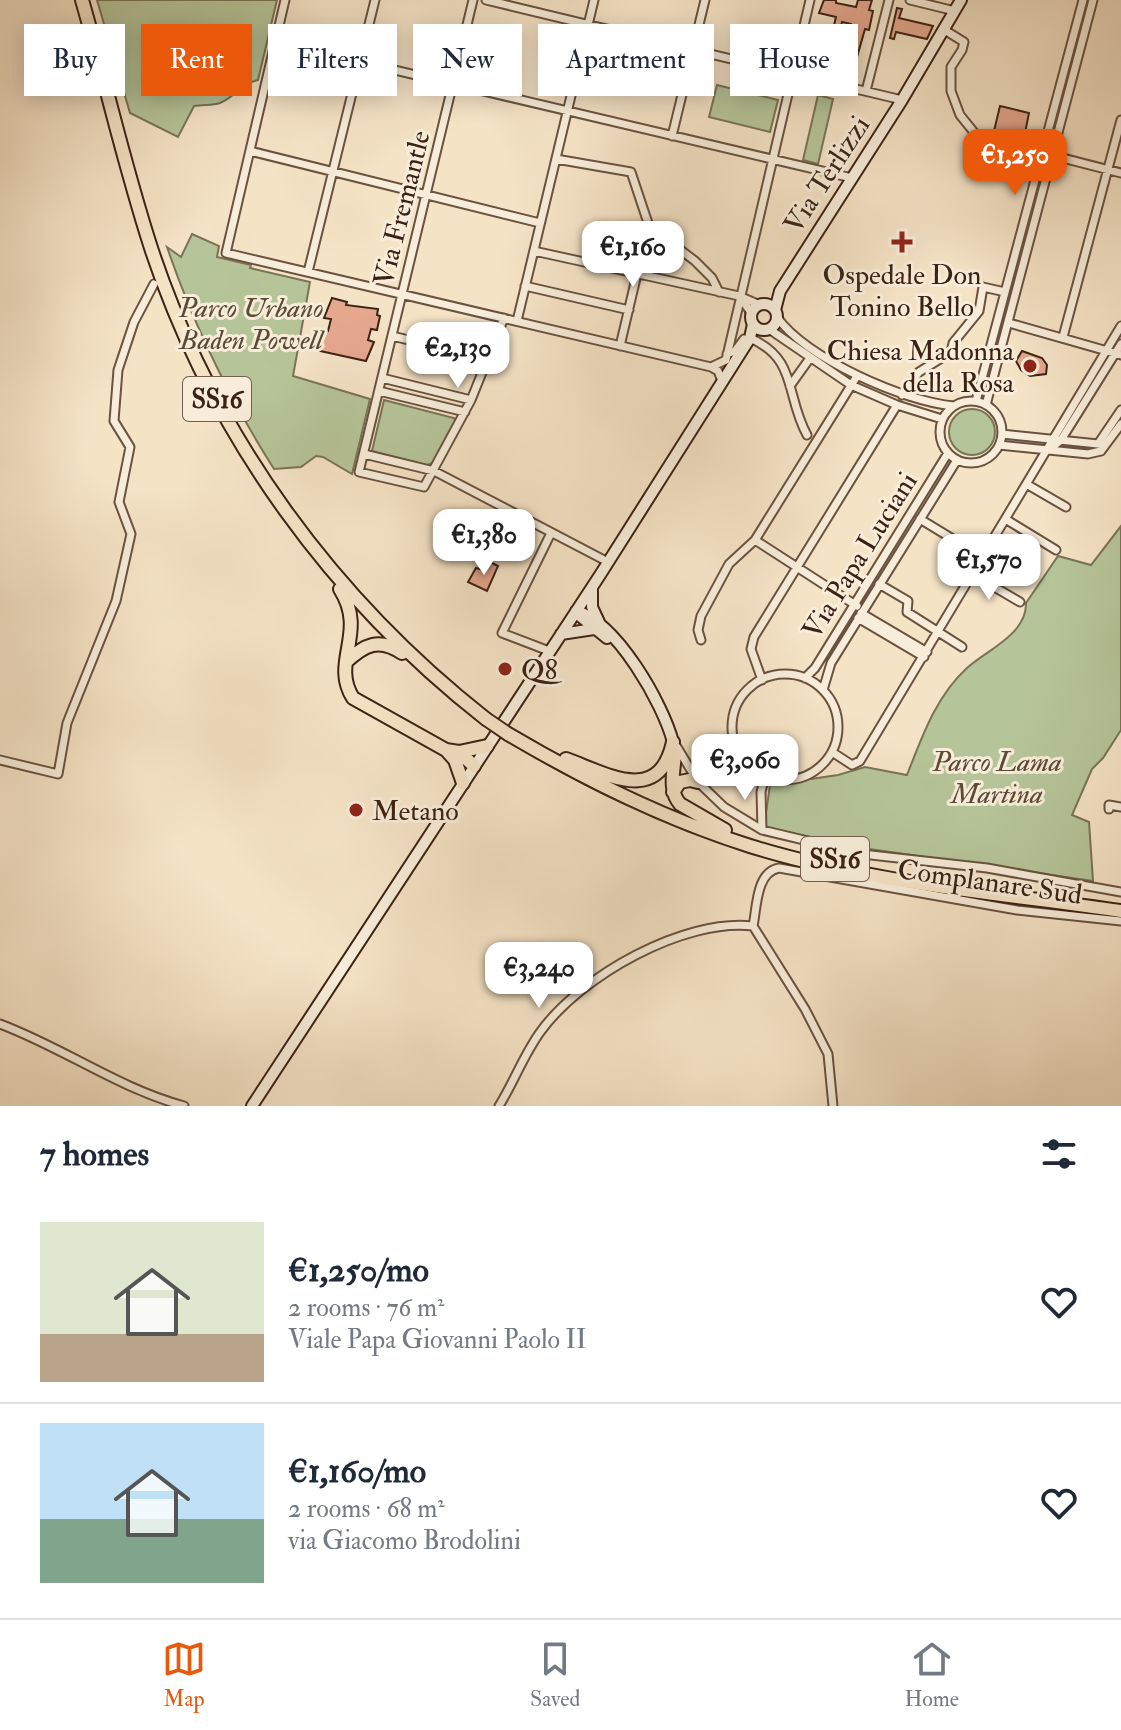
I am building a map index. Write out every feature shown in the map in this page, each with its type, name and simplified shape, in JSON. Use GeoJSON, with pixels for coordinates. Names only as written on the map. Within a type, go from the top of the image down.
{"type":"FeatureCollection","features":[{"type":"Feature","properties":{"kind":"highway","name":"SS16"},"geometry":{"type":"LineString","coordinates":[[82,0],[152,250],[177,316],[232,428],[314,550],[391,636],[444,684],[510,731],[621,796],[678,821],[751,846],[858,872],[1121,911]]}},
{"type":"Feature","properties":{"kind":"highway","name":"SS16"},"geometry":{"type":"LineString","coordinates":[[90,0],[159,247],[189,325],[227,402],[280,488],[349,580],[410,644],[488,716]]}},
{"type":"Feature","properties":{"kind":"highway"},"geometry":{"type":"LineString","coordinates":[[314,550],[346,598],[351,611],[352,633],[346,662],[346,686],[353,698],[474,766]]}},
{"type":"Feature","properties":{"kind":"highway"},"geometry":{"type":"LineString","coordinates":[[346,662],[363,646],[380,643],[394,648],[444,684]]}},
{"type":"Feature","properties":{"kind":"highway","name":"SS16"},"geometry":{"type":"LineString","coordinates":[[510,731],[655,803],[725,830],[800,852],[1121,904]]}},
{"type":"Feature","properties":{"kind":"highway"},"geometry":{"type":"LineString","coordinates":[[566,759],[624,780],[640,781],[654,777],[665,767],[673,742]]}},
{"type":"Feature","properties":{"kind":"highway"},"geometry":{"type":"LineString","coordinates":[[673,742],[673,792],[680,804],[725,830]]}},
{"type":"Feature","properties":{"kind":"highway"},"geometry":{"type":"LineString","coordinates":[[453,754],[487,746]]}},
{"type":"Feature","properties":{"kind":"highway"},"geometry":{"type":"LineString","coordinates":[[453,754],[463,783]]}},
{"type":"Feature","properties":{"kind":"highway"},"geometry":{"type":"LineString","coordinates":[[673,792],[680,782],[698,782]]}},
{"type":"Feature","properties":{"kind":"main road","name":"Via Terlizzi"},"geometry":{"type":"LineString","coordinates":[[756,327],[762,304],[780,291],[902,100],[961,0]]}},
{"type":"Feature","properties":{"kind":"main road","name":"Via Terlizzi"},"geometry":{"type":"LineString","coordinates":[[756,327],[776,314],[780,291]]}},
{"type":"Feature","properties":{"kind":"main road"},"geometry":{"type":"LineString","coordinates":[[762,304],[776,314]]}},
{"type":"Feature","properties":{"kind":"main road"},"geometry":{"type":"LineString","coordinates":[[252,1106],[608,562],[756,327]]}},
{"type":"Feature","properties":{"kind":"main road"},"geometry":{"type":"LineString","coordinates":[[592,586],[596,626]]}},
{"type":"Feature","properties":{"kind":"main road"},"geometry":{"type":"LineString","coordinates":[[576,611],[623,651],[651,687],[673,742]]}},
{"type":"Feature","properties":{"kind":"main road"},"geometry":{"type":"LineString","coordinates":[[561,634],[596,626]]}},
{"type":"Feature","properties":{"kind":"street"},"geometry":{"type":"LineString","coordinates":[[280,24],[285,0]]}},
{"type":"Feature","properties":{"kind":"street"},"geometry":{"type":"LineString","coordinates":[[369,24],[375,0]]}},
{"type":"Feature","properties":{"kind":"street","name":"Via Fremantle"},"geometry":{"type":"LineString","coordinates":[[467,24],[473,0]]}},
{"type":"Feature","properties":{"kind":"street"},"geometry":{"type":"LineString","coordinates":[[486,0],[584,24]]}},
{"type":"Feature","properties":{"kind":"street"},"geometry":{"type":"LineString","coordinates":[[588,24],[594,0]]}},
{"type":"Feature","properties":{"kind":"street"},"geometry":{"type":"LineString","coordinates":[[699,24],[705,0]]}},
{"type":"Feature","properties":{"kind":"street"},"geometry":{"type":"LineString","coordinates":[[804,24],[810,0]]}},
{"type":"Feature","properties":{"kind":"street"},"geometry":{"type":"LineString","coordinates":[[866,91],[889,0]]}},
{"type":"Feature","properties":{"kind":"street"},"geometry":{"type":"LineString","coordinates":[[910,0],[955,11]]}},
{"type":"Feature","properties":{"kind":"street"},"geometry":{"type":"LineString","coordinates":[[976,401],[1083,0]]}},
{"type":"Feature","properties":{"kind":"street"},"geometry":{"type":"LineString","coordinates":[[986,405],[1093,0]]}},
{"type":"Feature","properties":{"kind":"street"},"geometry":{"type":"LineString","coordinates":[[943,29],[964,45],[951,67],[951,91],[960,115],[977,136],[1121,173]]}},
{"type":"Feature","properties":{"kind":"street"},"geometry":{"type":"LineString","coordinates":[[1063,70],[1075,73]]}},
{"type":"Feature","properties":{"kind":"street"},"geometry":{"type":"LineString","coordinates":[[268,76],[226,253],[711,367],[718,371],[722,381]]}},
{"type":"Feature","properties":{"kind":"street"},"geometry":{"type":"LineString","coordinates":[[858,89],[902,100]]}},
{"type":"Feature","properties":{"kind":"street"},"geometry":{"type":"LineString","coordinates":[[308,272],[351,96]]}},
{"type":"Feature","properties":{"kind":"street","name":"Via Fremantle"},"geometry":{"type":"LineString","coordinates":[[434,471],[424,487],[359,472],[450,96]]}},
{"type":"Feature","properties":{"kind":"street"},"geometry":{"type":"LineString","coordinates":[[504,96],[852,178]]}},
{"type":"Feature","properties":{"kind":"street"},"geometry":{"type":"LineString","coordinates":[[517,321],[571,96]]}},
{"type":"Feature","properties":{"kind":"street"},"geometry":{"type":"LineString","coordinates":[[672,136],[682,96]]}},
{"type":"Feature","properties":{"kind":"street"},"geometry":{"type":"LineString","coordinates":[[711,367],[723,364],[727,354],[787,96]]}},
{"type":"Feature","properties":{"kind":"street"},"geometry":{"type":"LineString","coordinates":[[1063,337],[1121,120]]}},
{"type":"Feature","properties":{"kind":"street"},"geometry":{"type":"LineString","coordinates":[[250,151],[540,223]]}},
{"type":"Feature","properties":{"kind":"street"},"geometry":{"type":"LineString","coordinates":[[556,159],[631,172],[649,226],[695,261],[712,278],[719,292]]}},
{"type":"Feature","properties":{"kind":"street"},"geometry":{"type":"LineString","coordinates":[[1021,236],[1031,239]]}},
{"type":"Feature","properties":{"kind":"street"},"geometry":{"type":"LineString","coordinates":[[534,251],[739,296],[762,304]]}},
{"type":"Feature","properties":{"kind":"street"},"geometry":{"type":"LineString","coordinates":[[620,346],[637,274]]}},
{"type":"Feature","properties":{"kind":"street"},"geometry":{"type":"LineString","coordinates":[[0,760],[58,774],[67,723],[116,601],[131,534],[119,502],[130,447],[114,421],[118,370],[134,322],[154,284]]}},
{"type":"Feature","properties":{"kind":"street"},"geometry":{"type":"LineString","coordinates":[[525,286],[629,310]]}},
{"type":"Feature","properties":{"kind":"street"},"geometry":{"type":"LineString","coordinates":[[902,395],[919,372],[951,352],[953,343],[979,311],[983,287],[1018,288]]}},
{"type":"Feature","properties":{"kind":"street"},"geometry":{"type":"LineString","coordinates":[[739,296],[773,350],[790,386],[807,435]]}},
{"type":"Feature","properties":{"kind":"street"},"geometry":{"type":"LineString","coordinates":[[776,314],[794,335],[857,376],[902,395],[954,406],[976,401],[986,405],[998,417],[1002,434],[999,445],[985,459],[966,463],[948,453],[940,437],[942,419],[954,406]]}},
{"type":"Feature","properties":{"kind":"street"},"geometry":{"type":"LineString","coordinates":[[434,471],[471,400],[504,318]]}},
{"type":"Feature","properties":{"kind":"street"},"geometry":{"type":"LineString","coordinates":[[832,752],[848,763],[858,764],[1049,450],[1119,350],[1009,323]]}},
{"type":"Feature","properties":{"kind":"street"},"geometry":{"type":"LineString","coordinates":[[1057,440],[1121,326]]}},
{"type":"Feature","properties":{"kind":"street"},"geometry":{"type":"LineString","coordinates":[[727,354],[735,351],[756,327]]}},
{"type":"Feature","properties":{"kind":"street"},"geometry":{"type":"LineString","coordinates":[[756,327],[851,385],[897,405],[942,419]]}},
{"type":"Feature","properties":{"kind":"street"},"geometry":{"type":"LineString","coordinates":[[392,336],[488,359]]}},
{"type":"Feature","properties":{"kind":"street"},"geometry":{"type":"LineString","coordinates":[[790,386],[810,358]]}},
{"type":"Feature","properties":{"kind":"street"},"geometry":{"type":"LineString","coordinates":[[701,640],[698,630],[701,616],[729,564],[755,540],[857,376]]}},
{"type":"Feature","properties":{"kind":"street"},"geometry":{"type":"LineString","coordinates":[[382,378],[471,400]]}},
{"type":"Feature","properties":{"kind":"street"},"geometry":{"type":"LineString","coordinates":[[379,391],[465,412]]}},
{"type":"Feature","properties":{"kind":"street"},"geometry":{"type":"LineString","coordinates":[[762,680],[751,649],[754,637],[897,405]]}},
{"type":"Feature","properties":{"kind":"street"},"geometry":{"type":"LineString","coordinates":[[1099,448],[1121,410]]}},
{"type":"Feature","properties":{"kind":"street"},"geometry":{"type":"LineString","coordinates":[[999,445],[1088,454],[1099,448],[1121,424]]}},
{"type":"Feature","properties":{"kind":"street"},"geometry":{"type":"LineString","coordinates":[[1002,434],[1099,448]]}},
{"type":"Feature","properties":{"kind":"street","name":"Via Papa Luciani"},"geometry":{"type":"LineString","coordinates":[[805,678],[815,668],[948,453]]}},
{"type":"Feature","properties":{"kind":"street"},"geometry":{"type":"LineString","coordinates":[[364,454],[434,471],[608,562]]}},
{"type":"Feature","properties":{"kind":"street","name":"Via Papa Luciani"},"geometry":{"type":"LineString","coordinates":[[823,690],[825,673],[957,460]]}},
{"type":"Feature","properties":{"kind":"street"},"geometry":{"type":"LineString","coordinates":[[1028,485],[1066,507]]}},
{"type":"Feature","properties":{"kind":"street"},"geometry":{"type":"LineString","coordinates":[[920,519],[984,558]]}},
{"type":"Feature","properties":{"kind":"street"},"geometry":{"type":"LineString","coordinates":[[1007,520],[1056,550]]}},
{"type":"Feature","properties":{"kind":"street"},"geometry":{"type":"LineString","coordinates":[[903,525],[912,531]]}},
{"type":"Feature","properties":{"kind":"street"},"geometry":{"type":"LineString","coordinates":[[549,651],[502,633],[551,533]]}},
{"type":"Feature","properties":{"kind":"street"},"geometry":{"type":"LineString","coordinates":[[755,540],[855,604],[861,614],[926,654]]}},
{"type":"Feature","properties":{"kind":"street"},"geometry":{"type":"LineString","coordinates":[[974,575],[1020,602]]}},
{"type":"Feature","properties":{"kind":"street"},"geometry":{"type":"LineString","coordinates":[[879,584],[908,601],[907,612],[962,647]]}},
{"type":"Feature","properties":{"kind":"street"},"geometry":{"type":"LineString","coordinates":[[783,674],[805,678],[823,690],[837,715],[838,734],[832,752],[820,767],[804,777],[784,780],[765,776],[740,755],[732,724],[744,693],[762,680],[783,674]]}},
{"type":"Feature","properties":{"kind":"street"},"geometry":{"type":"LineString","coordinates":[[673,742],[698,782],[724,807],[762,830],[862,854],[987,868],[1121,892]]}},
{"type":"Feature","properties":{"kind":"street"},"geometry":{"type":"LineString","coordinates":[[762,830],[761,792],[765,776]]}},
{"type":"Feature","properties":{"kind":"street"},"geometry":{"type":"LineString","coordinates":[[1109,809],[1109,805],[1121,807]]}},
{"type":"Feature","properties":{"kind":"street","name":"Complanare Sud"},"geometry":{"type":"LineString","coordinates":[[753,926],[763,878],[769,870],[779,868],[1017,910],[1121,921]]}},
{"type":"Feature","properties":{"kind":"street"},"geometry":{"type":"LineString","coordinates":[[499,1106],[540,1032],[604,974],[628,959],[691,931],[753,926],[805,1009],[828,1054],[833,1106]]}},
{"type":"Feature","properties":{"kind":"street"},"geometry":{"type":"LineString","coordinates":[[0,1024],[37,1038],[125,1085],[184,1106]]}},
{"type":"Feature","properties":{"kind":"green space"},"geometry":{"type":"Polygon","coordinates":[[[97,0],[277,0],[271,24],[268,24],[268,38],[258,80],[252,82],[252,24],[141,24],[141,96],[231,96],[220,103],[194,106],[178,137],[130,113],[125,96],[125,24],[104,24],[97,0]]]}},
{"type":"Feature","properties":{"kind":"green space"},"geometry":{"type":"Polygon","coordinates":[[[717,85],[730,88],[730,96],[762,96],[778,100],[770,132],[709,117],[717,85]]]}},
{"type":"Feature","properties":{"kind":"green space"},"geometry":{"type":"Polygon","coordinates":[[[818,96],[833,99],[818,164],[803,160],[818,96]]]}},
{"type":"Feature","properties":{"kind":"green space","name":"Parco Urbano Baden Powell"},"geometry":{"type":"Polygon","coordinates":[[[192,234],[219,246],[217,257],[310,282],[293,376],[370,399],[352,474],[316,456],[301,467],[274,469],[214,361],[167,247],[181,257],[192,234]]]}},
{"type":"Feature","properties":{"kind":"green space"},"geometry":{"type":"Polygon","coordinates":[[[384,400],[454,418],[456,421],[435,462],[427,465],[372,451],[384,400]]]}},
{"type":"Feature","properties":{"kind":"green space"},"geometry":{"type":"Polygon","coordinates":[[[972,409],[988,416],[995,432],[988,448],[972,455],[956,448],[949,432],[956,416],[972,409]]]}},
{"type":"Feature","properties":{"kind":"green space","name":"Parco Lama Martina"},"geometry":{"type":"Polygon","coordinates":[[[1121,526],[1121,730],[1092,769],[1072,815],[1089,822],[1093,881],[862,848],[764,827],[770,785],[838,775],[865,767],[907,775],[931,718],[947,691],[967,668],[1020,624],[1026,603],[1058,556],[1091,565],[1121,526]]]}},
{"type":"Feature","properties":{"kind":"building"},"geometry":{"type":"Polygon","coordinates":[[[824,0],[836,0],[836,3],[856,7],[858,0],[872,0],[869,30],[865,29],[858,54],[858,24],[834,24],[836,17],[819,13],[824,0]]]}},
{"type":"Feature","properties":{"kind":"building"},"geometry":{"type":"Polygon","coordinates":[[[897,8],[902,9],[899,18],[933,26],[927,39],[896,32],[894,39],[890,38],[897,8]]]}},
{"type":"Feature","properties":{"kind":"building"},"geometry":{"type":"Polygon","coordinates":[[[1000,106],[1029,113],[1024,138],[994,131],[1000,106]]]}},
{"type":"Feature","properties":{"kind":"building"},"geometry":{"type":"Polygon","coordinates":[[[332,298],[347,302],[346,305],[378,309],[377,330],[371,329],[368,340],[374,342],[366,361],[320,351],[322,329],[328,331],[331,319],[324,318],[332,298]]]}},
{"type":"Feature","properties":{"kind":"building","name":"Chiesa Madonna della Rosa"},"geometry":{"type":"Polygon","coordinates":[[[1022,351],[1042,358],[1047,365],[1046,374],[1030,376],[1021,370],[1016,361],[1022,351]]]}},
{"type":"Feature","properties":{"kind":"building"},"geometry":{"type":"Polygon","coordinates":[[[490,562],[498,566],[487,591],[468,582],[476,568],[485,570],[490,562]]]}},
{"type":"Feature","properties":{"kind":"place","name":"Ospedale Don Tonino Bello"},"geometry":{"type":"Point","coordinates":[902,242]}},
{"type":"Feature","properties":{"kind":"place","name":"Chiesa Madonna della Rosa"},"geometry":{"type":"Point","coordinates":[1030,366]}},
{"type":"Feature","properties":{"kind":"place","name":"Q8"},"geometry":{"type":"Point","coordinates":[505,669]}},
{"type":"Feature","properties":{"kind":"place","name":"Metano"},"geometry":{"type":"Point","coordinates":[356,810]}}]}
